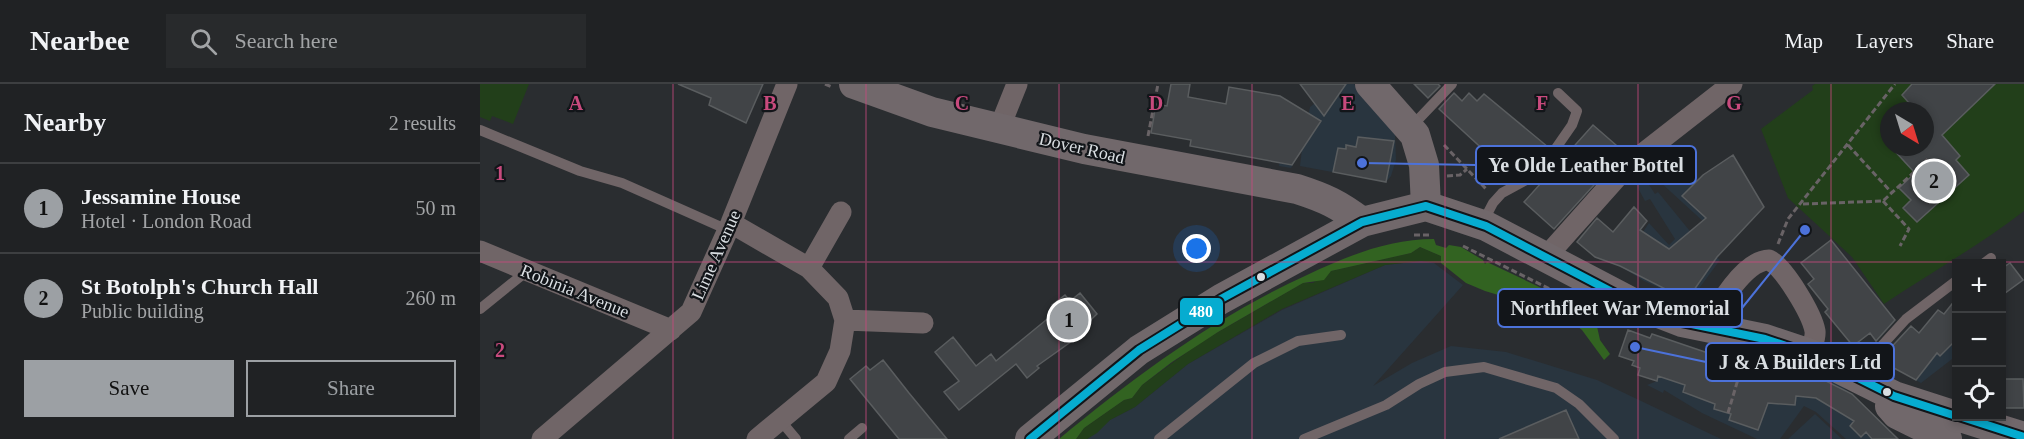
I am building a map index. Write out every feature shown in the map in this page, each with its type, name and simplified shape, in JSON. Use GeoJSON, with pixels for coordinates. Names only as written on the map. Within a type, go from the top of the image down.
{"type":"FeatureCollection","features":[{"type":"Feature","properties":{"kind":"main road"},"geometry":{"type":"LineString","coordinates":[[1370,84],[1414,124],[1423,159],[1426,206]]}},
{"type":"Feature","properties":{"kind":"main road","name":"Dover Road"},"geometry":{"type":"LineString","coordinates":[[844,86],[999,129],[1142,161],[1288,186],[1314,196],[1327,198],[1362,222]]}},
{"type":"Feature","properties":{"kind":"main road"},"geometry":{"type":"LineString","coordinates":[[1314,196],[1317,218],[1331,238]]}},
{"type":"Feature","properties":{"kind":"main road"},"geometry":{"type":"LineString","coordinates":[[1030,439],[1157,338],[1221,299],[1362,222],[1426,206],[1489,212],[1545,258],[1633,303],[1682,322],[1765,339],[1810,354],[1894,396],[1952,414]]}},
{"type":"Feature","properties":{"kind":"main road"},"geometry":{"type":"LineString","coordinates":[[1863,380],[1897,414],[1947,439]]}},
{"type":"Feature","properties":{"kind":"main road"},"geometry":{"type":"LineString","coordinates":[[1972,421],[2011,434]]}},
{"type":"Feature","properties":{"kind":"street","name":"Lime Avenue"},"geometry":{"type":"LineString","coordinates":[[542,439],[691,312],[787,84]]}},
{"type":"Feature","properties":{"kind":"street"},"geometry":{"type":"LineString","coordinates":[[999,129],[1017,84]]}},
{"type":"Feature","properties":{"kind":"street"},"geometry":{"type":"LineString","coordinates":[[1545,258],[1628,166],[1732,84]]}},
{"type":"Feature","properties":{"kind":"street"},"geometry":{"type":"LineString","coordinates":[[809,268],[841,212]]}},
{"type":"Feature","properties":{"kind":"street"},"geometry":{"type":"LineString","coordinates":[[729,226],[809,268],[837,298],[845,320],[840,351],[826,382],[757,439]]}},
{"type":"Feature","properties":{"kind":"street","name":"Robinia Avenue"},"geometry":{"type":"LineString","coordinates":[[480,252],[671,330]]}},
{"type":"Feature","properties":{"kind":"street"},"geometry":{"type":"LineString","coordinates":[[1708,328],[1717,308],[1744,273],[1760,261],[1771,262],[1784,274],[1812,322],[1815,336],[1810,354]]}},
{"type":"Feature","properties":{"kind":"street"},"geometry":{"type":"LineString","coordinates":[[845,320],[922,323]]}},
{"type":"Feature","properties":{"kind":"lane"},"geometry":{"type":"LineString","coordinates":[[1414,124],[1452,84]]}},
{"type":"Feature","properties":{"kind":"lane"},"geometry":{"type":"LineString","coordinates":[[1489,212],[1511,187],[1534,174],[1557,148],[1572,125],[1577,111],[1558,93]]}},
{"type":"Feature","properties":{"kind":"lane"},"geometry":{"type":"LineString","coordinates":[[480,130],[580,171],[622,183],[729,226]]}},
{"type":"Feature","properties":{"kind":"lane"},"geometry":{"type":"LineString","coordinates":[[480,309],[527,271]]}},
{"type":"Feature","properties":{"kind":"lane"},"geometry":{"type":"LineString","coordinates":[[1863,380],[1906,319],[1952,284]]}},
{"type":"Feature","properties":{"kind":"lane"},"geometry":{"type":"LineString","coordinates":[[1159,439],[1254,363],[1298,341],[1341,335]]}},
{"type":"Feature","properties":{"kind":"lane"},"geometry":{"type":"LineString","coordinates":[[1304,439],[1386,405],[1419,384],[1445,372],[1484,367],[1556,388],[1579,404],[1614,439]]}},
{"type":"Feature","properties":{"kind":"lane"},"geometry":{"type":"LineString","coordinates":[[780,420],[796,439]]}},
{"type":"Feature","properties":{"kind":"lane"},"geometry":{"type":"LineString","coordinates":[[849,439],[862,428]]}},
{"type":"Feature","properties":{"kind":"path"},"geometry":{"type":"LineString","coordinates":[[825,84],[844,86]]}},
{"type":"Feature","properties":{"kind":"path"},"geometry":{"type":"LineString","coordinates":[[1142,161],[1158,84]]}},
{"type":"Feature","properties":{"kind":"path"},"geometry":{"type":"LineString","coordinates":[[1771,262],[1788,219],[1895,84]]}},
{"type":"Feature","properties":{"kind":"path"},"geometry":{"type":"LineString","coordinates":[[1414,124],[1489,212]]}},
{"type":"Feature","properties":{"kind":"path"},"geometry":{"type":"LineString","coordinates":[[1848,145],[1892,193]]}},
{"type":"Feature","properties":{"kind":"path"},"geometry":{"type":"LineString","coordinates":[[1801,204],[1883,201],[1928,159]]}},
{"type":"Feature","properties":{"kind":"path"},"geometry":{"type":"LineString","coordinates":[[1883,201],[1909,229],[1900,246]]}},
{"type":"Feature","properties":{"kind":"path"},"geometry":{"type":"LineString","coordinates":[[1408,237],[1439,236]]}},
{"type":"Feature","properties":{"kind":"path"},"geometry":{"type":"LineString","coordinates":[[1456,242],[1570,299]]}},
{"type":"Feature","properties":{"kind":"path"},"geometry":{"type":"LineString","coordinates":[[1728,413],[1744,358],[1736,356]]}},
{"type":"Feature","properties":{"kind":"shaded area"},"geometry":{"type":"Polygon","coordinates":[[[1339,84],[1354,84],[1395,134],[1396,160],[1391,176],[1386,182],[1300,166],[1302,149],[1291,168],[1279,166],[1289,101],[1298,109],[1306,127],[1310,107],[1339,84]]]}},
{"type":"Feature","properties":{"kind":"shaded area"},"geometry":{"type":"Polygon","coordinates":[[[1664,149],[1698,181],[1733,155],[1764,207],[1729,245],[1659,181],[1644,161],[1664,149]]]}},
{"type":"Feature","properties":{"kind":"shaded area"},"geometry":{"type":"Polygon","coordinates":[[[1638,168],[1655,194],[1658,192],[1698,241],[1720,260],[1692,298],[1684,299],[1644,281],[1620,266],[1649,223],[1669,245],[1675,239],[1650,199],[1645,201],[1631,175],[1638,168]]]}},
{"type":"Feature","properties":{"kind":"shaded area"},"geometry":{"type":"Polygon","coordinates":[[[1421,261],[1434,263],[1463,285],[1373,386],[1412,363],[1451,346],[1506,352],[1597,380],[1721,439],[1087,439],[1110,420],[1135,407],[1188,364],[1282,310],[1385,265],[1421,261]]]}},
{"type":"Feature","properties":{"kind":"shaded area"},"geometry":{"type":"Polygon","coordinates":[[[1938,310],[1952,322],[1952,359],[1921,383],[1881,361],[1911,326],[1919,333],[1938,310]]]}},
{"type":"Feature","properties":{"kind":"shaded area"},"geometry":{"type":"Polygon","coordinates":[[[1671,340],[1708,353],[1709,350],[1722,354],[1742,363],[1824,374],[1843,387],[1898,439],[1846,439],[1816,412],[1804,406],[1780,439],[1757,439],[1702,413],[1664,390],[1663,393],[1647,385],[1657,381],[1671,340]]]}},
{"type":"Feature","properties":{"kind":"shaded area"},"geometry":{"type":"Polygon","coordinates":[[[1815,414],[1842,439],[1788,439],[1815,414]]]}},
{"type":"Feature","properties":{"kind":"green space"},"geometry":{"type":"Polygon","coordinates":[[[480,84],[529,84],[513,124],[492,116],[490,121],[480,117],[480,84]]]}},
{"type":"Feature","properties":{"kind":"green space"},"geometry":{"type":"Polygon","coordinates":[[[1815,84],[2024,84],[2024,211],[1884,304],[1852,257],[1788,198],[1761,129],[1813,90],[1812,86],[1815,84]]]}},
{"type":"Feature","properties":{"kind":"green space"},"geometry":{"type":"Polygon","coordinates":[[[1434,239],[1436,245],[1446,248],[1449,245],[1461,247],[1483,260],[1485,264],[1487,262],[1594,313],[1600,340],[1610,354],[1604,360],[1582,330],[1562,314],[1466,283],[1441,263],[1441,256],[1420,247],[1411,253],[1331,271],[1324,280],[1303,283],[1218,332],[1172,362],[1142,385],[1132,398],[1124,400],[1084,428],[1076,439],[1059,439],[1147,370],[1209,328],[1273,291],[1353,255],[1385,245],[1434,239]]]}},
{"type":"Feature","properties":{"kind":"green space"},"geometry":{"type":"Polygon","coordinates":[[[1420,247],[1441,256],[1441,263],[1421,261],[1385,265],[1282,309],[1188,364],[1135,407],[1110,420],[1097,433],[1087,439],[1076,439],[1084,428],[1124,400],[1132,398],[1142,385],[1201,342],[1303,283],[1313,283],[1331,271],[1411,253],[1420,247]]]}},
{"type":"Feature","properties":{"kind":"building"},"geometry":{"type":"Polygon","coordinates":[[[678,84],[763,84],[746,123],[709,105],[711,98],[678,84]]]}},
{"type":"Feature","properties":{"kind":"building"},"geometry":{"type":"Polygon","coordinates":[[[1171,84],[1190,84],[1188,97],[1226,104],[1229,87],[1280,96],[1321,121],[1292,165],[1190,146],[1191,140],[1151,133],[1156,104],[1167,106],[1171,84]]]}},
{"type":"Feature","properties":{"kind":"building"},"geometry":{"type":"Polygon","coordinates":[[[1300,84],[1346,84],[1324,116],[1300,84]]]}},
{"type":"Feature","properties":{"kind":"building"},"geometry":{"type":"Polygon","coordinates":[[[1414,84],[1438,84],[1440,86],[1428,98],[1414,84]]]}},
{"type":"Feature","properties":{"kind":"building"},"geometry":{"type":"Polygon","coordinates":[[[1912,84],[1995,84],[1942,135],[1960,156],[1956,160],[1969,175],[1917,222],[1903,208],[1911,200],[1899,188],[1915,173],[1899,156],[1934,156],[1934,102],[1908,102],[1902,95],[1912,84]]]}},
{"type":"Feature","properties":{"kind":"building"},"geometry":{"type":"Polygon","coordinates":[[[1454,93],[1462,101],[1469,93],[1477,101],[1484,94],[1548,147],[1534,163],[1513,177],[1439,109],[1454,93]]]}},
{"type":"Feature","properties":{"kind":"building"},"geometry":{"type":"Polygon","coordinates":[[[1593,125],[1624,152],[1554,229],[1524,202],[1593,125]]]}},
{"type":"Feature","properties":{"kind":"building"},"geometry":{"type":"Polygon","coordinates":[[[1358,137],[1394,141],[1386,182],[1333,172],[1338,148],[1346,149],[1346,145],[1356,147],[1358,137]]]}},
{"type":"Feature","properties":{"kind":"building"},"geometry":{"type":"Polygon","coordinates":[[[1733,155],[1764,207],[1717,257],[1687,300],[1620,266],[1595,257],[1577,242],[1597,218],[1613,232],[1634,207],[1647,221],[1640,230],[1669,249],[1706,218],[1682,196],[1703,175],[1733,155]]]}},
{"type":"Feature","properties":{"kind":"building"},"geometry":{"type":"Polygon","coordinates":[[[1831,240],[1895,320],[1876,341],[1870,333],[1853,346],[1825,312],[1828,309],[1808,284],[1814,279],[1801,263],[1831,240]]]}},
{"type":"Feature","properties":{"kind":"building"},"geometry":{"type":"Polygon","coordinates":[[[2010,263],[2023,280],[2006,292],[2006,266],[2010,263]]]}},
{"type":"Feature","properties":{"kind":"building"},"geometry":{"type":"Polygon","coordinates":[[[1080,293],[1097,314],[1077,333],[1079,336],[1037,366],[1039,368],[1027,378],[1016,364],[959,410],[944,392],[959,381],[935,352],[953,337],[976,366],[991,354],[996,361],[1057,311],[1052,305],[1065,295],[1070,301],[1080,293]]]}},
{"type":"Feature","properties":{"kind":"building"},"geometry":{"type":"Polygon","coordinates":[[[1952,304],[1952,344],[1940,356],[1937,353],[1916,380],[1881,361],[1911,326],[1919,333],[1938,310],[1944,314],[1952,304]]]}},
{"type":"Feature","properties":{"kind":"building"},"geometry":{"type":"Polygon","coordinates":[[[1628,330],[1650,338],[1652,334],[1708,353],[1709,350],[1741,363],[1808,372],[1852,394],[1898,439],[1872,439],[1866,432],[1861,437],[1850,426],[1854,421],[1816,398],[1796,396],[1795,405],[1768,403],[1758,430],[1729,420],[1731,414],[1714,409],[1715,404],[1683,392],[1685,385],[1658,376],[1657,381],[1638,375],[1640,368],[1632,365],[1634,361],[1619,356],[1628,330]]]}},
{"type":"Feature","properties":{"kind":"building"},"geometry":{"type":"Polygon","coordinates":[[[883,360],[947,439],[899,439],[850,379],[866,366],[870,370],[883,360]]]}},
{"type":"Feature","properties":{"kind":"building"},"geometry":{"type":"Polygon","coordinates":[[[2006,379],[2023,379],[2024,408],[2006,408],[2006,379]]]}},
{"type":"Feature","properties":{"kind":"building"},"geometry":{"type":"Polygon","coordinates":[[[1566,410],[1579,439],[1499,439],[1566,410]]]}},
{"type":"Feature","properties":{"kind":"transit line","name":"480"},"geometry":{"type":"LineString","coordinates":[[1030,439],[1139,350],[1221,299],[1362,222],[1426,206],[1486,226],[1633,303],[1682,322],[1765,339],[1810,354],[1894,396],[1952,415]]}},
{"type":"Feature","properties":{"kind":"transit line","name":"480"},"geometry":{"type":"LineString","coordinates":[[1974,421],[2024,437]]}},
{"type":"Feature","properties":{"kind":"place","name":"Ye Olde Leather Bottel"},"geometry":{"type":"Point","coordinates":[1362,163]}},
{"type":"Feature","properties":{"kind":"place","name":"St Botolph's Church Hall"},"geometry":{"type":"Point","coordinates":[1934,181]}},
{"type":"Feature","properties":{"kind":"place","name":"Northfleet War Memorial"},"geometry":{"type":"Point","coordinates":[1805,230]}},
{"type":"Feature","properties":{"kind":"place","name":"Jessamine House"},"geometry":{"type":"Point","coordinates":[1069,320]}},
{"type":"Feature","properties":{"kind":"place","name":"J & A Builders Ltd"},"geometry":{"type":"Point","coordinates":[1635,347]}}]}
